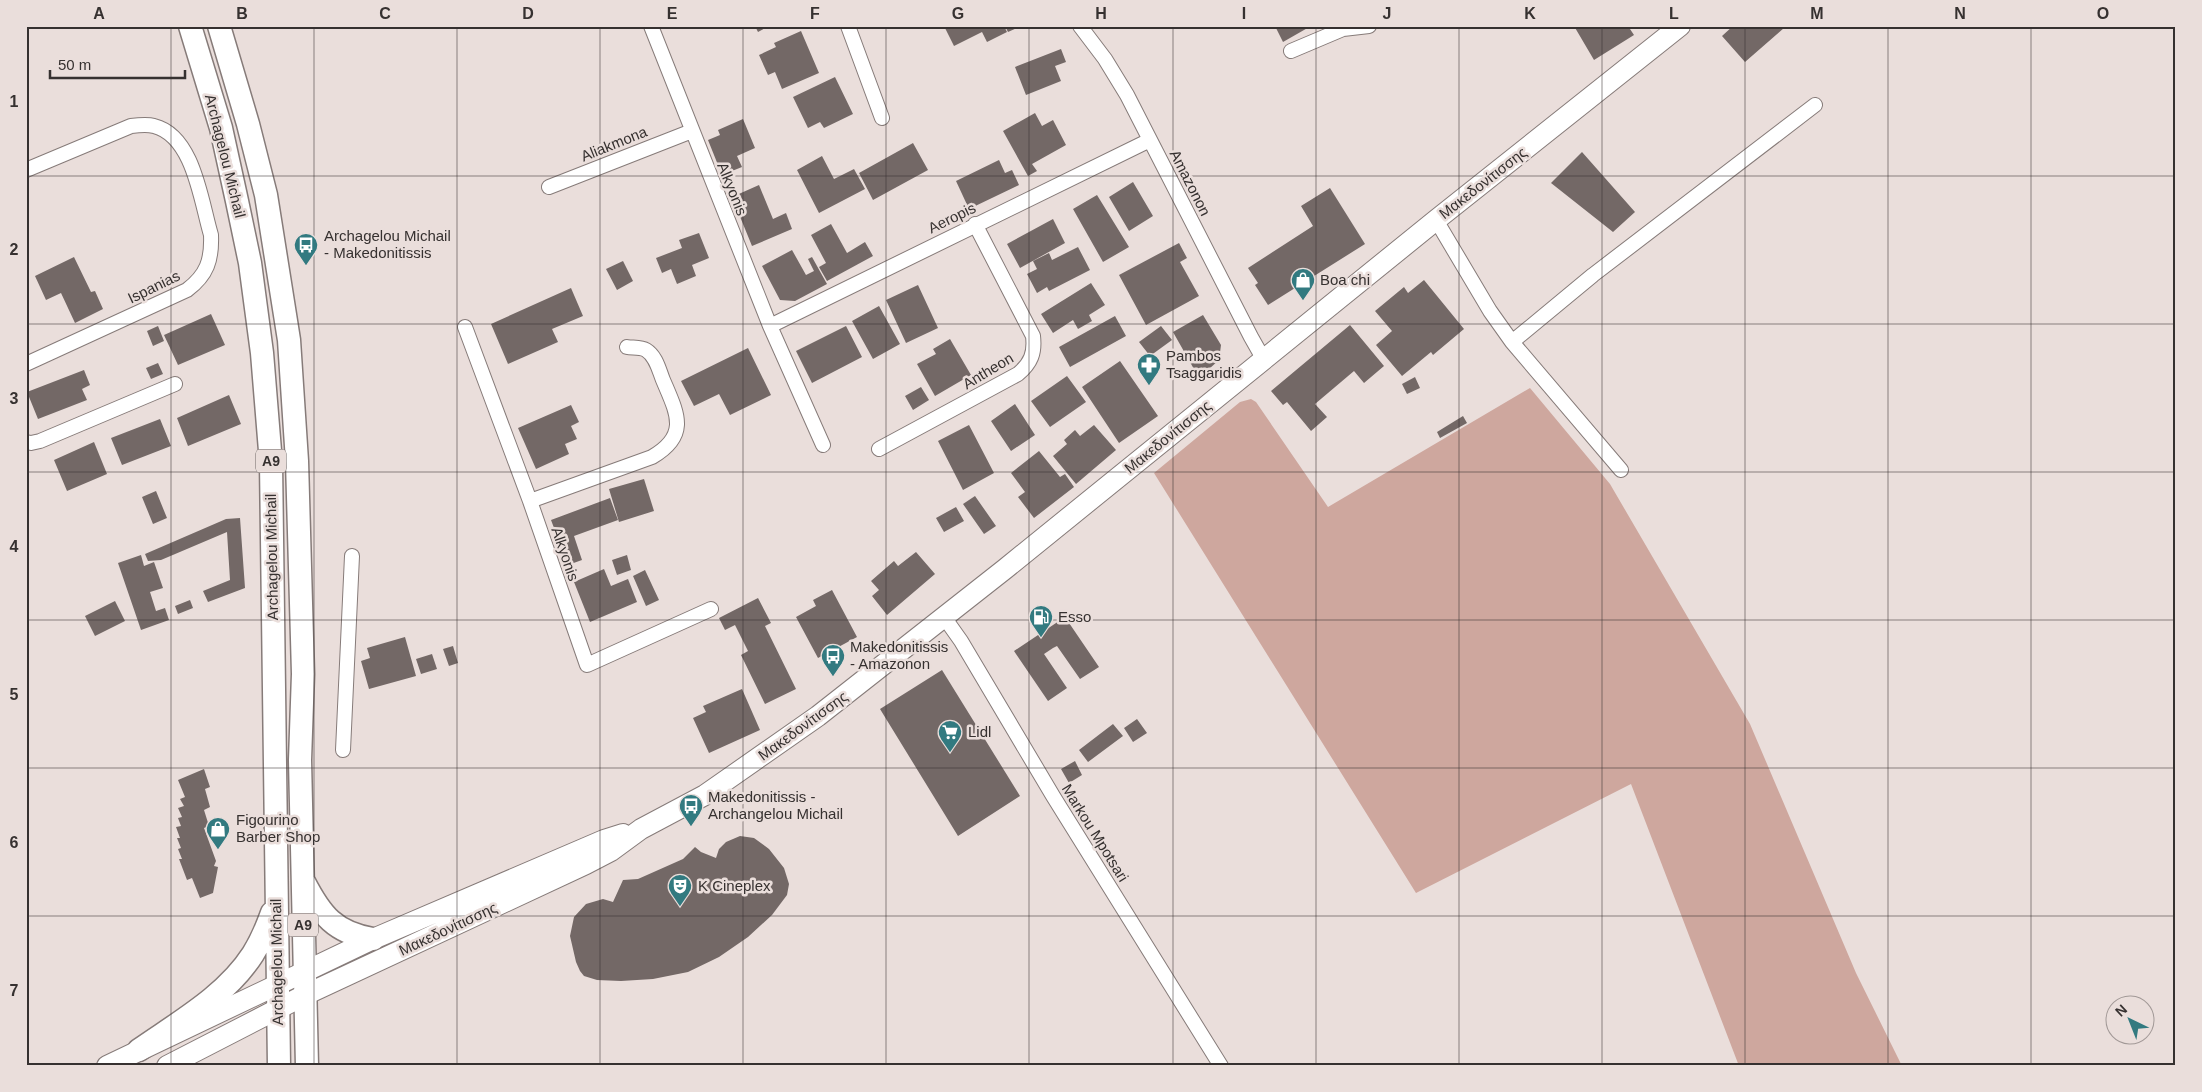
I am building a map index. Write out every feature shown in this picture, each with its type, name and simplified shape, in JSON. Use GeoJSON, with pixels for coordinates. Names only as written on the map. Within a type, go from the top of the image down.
{"type":"FeatureCollection","features":[{"type":"Feature","properties":{"kind":"main road","name":"Archagelou Michail"},"geometry":{"type":"LineString","coordinates":[[190,26],[220,128],[238,201],[250,264],[262,353],[271,463],[279,1066]]}},
{"type":"Feature","properties":{"kind":"main road","name":"Archagelou Michail"},"geometry":{"type":"LineString","coordinates":[[219,26],[248,124],[266,195],[289,340],[298,461],[303,674],[300,760],[307,1066]]}},
{"type":"Feature","properties":{"kind":"main road","name":"Μακεδονίτισσης"},"geometry":{"type":"LineString","coordinates":[[167,1066],[305,995],[611,851],[642,829],[705,795],[777,746],[944,617],[1436,220],[1680,26]]}},
{"type":"Feature","properties":{"kind":"main road","name":"Μακεδονίτισσης"},"geometry":{"type":"LineString","coordinates":[[107,1066],[373,939],[604,840],[642,829]]}},
{"type":"Feature","properties":{"kind":"main road"},"geometry":{"type":"LineString","coordinates":[[302,879],[317,905],[334,924],[350,934],[373,939]]}},
{"type":"Feature","properties":{"kind":"main road"},"geometry":{"type":"LineString","coordinates":[[139,1050],[207,1002],[238,973],[253,954],[276,905]]}},
{"type":"Feature","properties":{"kind":"street","name":"Alkyonis"},"geometry":{"type":"LineString","coordinates":[[651,26],[770,326],[823,445]]}},
{"type":"Feature","properties":{"kind":"street"},"geometry":{"type":"LineString","coordinates":[[848,26],[882,118]]}},
{"type":"Feature","properties":{"kind":"street","name":"Amazonon"},"geometry":{"type":"LineString","coordinates":[[1080,26],[1105,59],[1127,95],[1264,360]]}},
{"type":"Feature","properties":{"kind":"street"},"geometry":{"type":"LineString","coordinates":[[1291,51],[1343,29],[1369,26]]}},
{"type":"Feature","properties":{"kind":"street"},"geometry":{"type":"LineString","coordinates":[[1512,342],[1593,275],[1815,105]]}},
{"type":"Feature","properties":{"kind":"street","name":"Ispanias"},"geometry":{"type":"LineString","coordinates":[[26,170],[131,126],[147,125],[161,128],[179,142],[190,160],[211,235],[212,246],[206,271],[187,290],[26,364]]}},
{"type":"Feature","properties":{"kind":"street","name":"Aliakmona"},"geometry":{"type":"LineString","coordinates":[[549,187],[692,131]]}},
{"type":"Feature","properties":{"kind":"street","name":"Aeropis"},"geometry":{"type":"LineString","coordinates":[[770,326],[1150,140]]}},
{"type":"Feature","properties":{"kind":"street"},"geometry":{"type":"LineString","coordinates":[[1436,220],[1490,311],[1512,342],[1621,470]]}},
{"type":"Feature","properties":{"kind":"street","name":"Antheon"},"geometry":{"type":"LineString","coordinates":[[879,449],[1018,374],[1032,358],[1033,336],[975,224]]}},
{"type":"Feature","properties":{"kind":"street","name":"Alkyonis"},"geometry":{"type":"LineString","coordinates":[[465,327],[530,501],[587,665],[711,609]]}},
{"type":"Feature","properties":{"kind":"street"},"geometry":{"type":"LineString","coordinates":[[530,501],[652,457],[664,450],[672,440],[677,427],[677,414],[654,357],[646,349],[627,347]]}},
{"type":"Feature","properties":{"kind":"street"},"geometry":{"type":"LineString","coordinates":[[26,442],[40,441],[175,384]]}},
{"type":"Feature","properties":{"kind":"street"},"geometry":{"type":"LineString","coordinates":[[343,750],[352,556]]}},
{"type":"Feature","properties":{"kind":"street","name":"Markou Mpotsari"},"geometry":{"type":"LineString","coordinates":[[944,617],[966,649],[1053,796],[1220,1066]]}},
{"type":"Feature","properties":{"kind":"shaded area"},"geometry":{"type":"Polygon","coordinates":[[[1530,388],[1610,484],[1750,724],[1856,973],[1902,1066],[1739,1066],[1631,784],[1416,893],[1154,473],[1240,402],[1251,399],[1256,402],[1328,507],[1530,388]]]}},
{"type":"Feature","properties":{"kind":"building"},"geometry":{"type":"Polygon","coordinates":[[[755,26],[769,26],[758,32],[755,26]]]}},
{"type":"Feature","properties":{"kind":"building"},"geometry":{"type":"Polygon","coordinates":[[[944,26],[1004,26],[1007,32],[987,42],[982,32],[954,46],[944,26]]]}},
{"type":"Feature","properties":{"kind":"building"},"geometry":{"type":"Polygon","coordinates":[[[1005,26],[1021,26],[1008,32],[1005,26]]]}},
{"type":"Feature","properties":{"kind":"building"},"geometry":{"type":"Polygon","coordinates":[[[1275,26],[1311,26],[1283,42],[1275,26]]]}},
{"type":"Feature","properties":{"kind":"building"},"geometry":{"type":"Polygon","coordinates":[[[1574,26],[1628,26],[1634,35],[1594,60],[1574,26]]]}},
{"type":"Feature","properties":{"kind":"building"},"geometry":{"type":"Polygon","coordinates":[[[1733,26],[1783,26],[1784,28],[1745,62],[1722,36],[1733,26]]]}},
{"type":"Feature","properties":{"kind":"building"},"geometry":{"type":"Polygon","coordinates":[[[801,31],[819,73],[782,89],[775,72],[768,75],[759,55],[776,47],[774,43],[801,31]]]}},
{"type":"Feature","properties":{"kind":"building"},"geometry":{"type":"Polygon","coordinates":[[[1061,49],[1066,62],[1055,66],[1061,81],[1026,95],[1015,67],[1061,49]]]}},
{"type":"Feature","properties":{"kind":"building"},"geometry":{"type":"Polygon","coordinates":[[[835,77],[853,114],[824,128],[820,122],[808,128],[793,97],[835,77]]]}},
{"type":"Feature","properties":{"kind":"building"},"geometry":{"type":"Polygon","coordinates":[[[1035,113],[1042,126],[1053,120],[1066,145],[1032,164],[1037,171],[1028,176],[1003,131],[1035,113]]]}},
{"type":"Feature","properties":{"kind":"building"},"geometry":{"type":"Polygon","coordinates":[[[743,119],[755,148],[737,156],[742,167],[722,175],[708,140],[720,135],[718,130],[743,119]]]}},
{"type":"Feature","properties":{"kind":"building"},"geometry":{"type":"Polygon","coordinates":[[[913,143],[928,170],[873,200],[859,173],[913,143]]]}},
{"type":"Feature","properties":{"kind":"building"},"geometry":{"type":"Polygon","coordinates":[[[1582,152],[1635,212],[1613,232],[1551,183],[1582,152]]]}},
{"type":"Feature","properties":{"kind":"building"},"geometry":{"type":"Polygon","coordinates":[[[822,156],[834,179],[854,169],[865,189],[819,213],[797,170],[822,156]]]}},
{"type":"Feature","properties":{"kind":"building"},"geometry":{"type":"Polygon","coordinates":[[[999,160],[1005,173],[1012,170],[1019,185],[969,209],[956,181],[999,160]]]}},
{"type":"Feature","properties":{"kind":"building"},"geometry":{"type":"Polygon","coordinates":[[[1133,182],[1153,216],[1129,231],[1109,197],[1133,182]]]}},
{"type":"Feature","properties":{"kind":"building"},"geometry":{"type":"Polygon","coordinates":[[[759,185],[773,219],[786,213],[792,229],[752,246],[732,197],[759,185]]]}},
{"type":"Feature","properties":{"kind":"building"},"geometry":{"type":"Polygon","coordinates":[[[1330,188],[1365,244],[1268,305],[1255,285],[1258,283],[1248,268],[1313,226],[1301,206],[1330,188]]]}},
{"type":"Feature","properties":{"kind":"building"},"geometry":{"type":"Polygon","coordinates":[[[1097,195],[1129,247],[1103,262],[1073,209],[1097,195]]]}},
{"type":"Feature","properties":{"kind":"building"},"geometry":{"type":"Polygon","coordinates":[[[1053,219],[1065,243],[1020,268],[1007,244],[1053,219]]]}},
{"type":"Feature","properties":{"kind":"building"},"geometry":{"type":"Polygon","coordinates":[[[831,224],[847,253],[865,242],[873,256],[827,281],[819,267],[826,263],[811,235],[831,224]]]}},
{"type":"Feature","properties":{"kind":"building"},"geometry":{"type":"Polygon","coordinates":[[[699,233],[709,258],[692,265],[696,276],[677,284],[671,269],[662,273],[656,258],[682,248],[679,240],[699,233]]]}},
{"type":"Feature","properties":{"kind":"building"},"geometry":{"type":"Polygon","coordinates":[[[1179,243],[1187,258],[1180,262],[1199,296],[1146,325],[1119,275],[1179,243]]]}},
{"type":"Feature","properties":{"kind":"building"},"geometry":{"type":"Polygon","coordinates":[[[1078,247],[1090,270],[1049,291],[1047,287],[1037,293],[1027,274],[1037,269],[1033,261],[1049,253],[1052,260],[1078,247]]]}},
{"type":"Feature","properties":{"kind":"building"},"geometry":{"type":"Polygon","coordinates":[[[792,250],[806,275],[814,271],[808,259],[812,257],[827,284],[795,301],[780,300],[762,266],[792,250]]]}},
{"type":"Feature","properties":{"kind":"building"},"geometry":{"type":"Polygon","coordinates":[[[74,257],[91,292],[95,291],[103,309],[75,323],[61,293],[46,300],[35,276],[74,257]]]}},
{"type":"Feature","properties":{"kind":"building"},"geometry":{"type":"Polygon","coordinates":[[[623,261],[633,281],[617,290],[606,269],[623,261]]]}},
{"type":"Feature","properties":{"kind":"building"},"geometry":{"type":"Polygon","coordinates":[[[1424,280],[1464,329],[1433,355],[1431,352],[1402,376],[1376,345],[1392,331],[1375,311],[1404,287],[1408,293],[1424,280]]]}},
{"type":"Feature","properties":{"kind":"building"},"geometry":{"type":"Polygon","coordinates":[[[1091,283],[1105,305],[1089,315],[1092,321],[1078,329],[1073,320],[1053,333],[1041,314],[1091,283]]]}},
{"type":"Feature","properties":{"kind":"building"},"geometry":{"type":"Polygon","coordinates":[[[918,285],[938,328],[906,343],[886,300],[918,285]]]}},
{"type":"Feature","properties":{"kind":"building"},"geometry":{"type":"Polygon","coordinates":[[[571,288],[583,316],[552,329],[558,342],[508,364],[491,324],[571,288]]]}},
{"type":"Feature","properties":{"kind":"building"},"geometry":{"type":"Polygon","coordinates":[[[879,306],[900,344],[873,359],[852,321],[879,306]]]}},
{"type":"Feature","properties":{"kind":"building"},"geometry":{"type":"Polygon","coordinates":[[[211,314],[225,345],[178,365],[164,335],[211,314]]]}},
{"type":"Feature","properties":{"kind":"building"},"geometry":{"type":"Polygon","coordinates":[[[1203,315],[1221,345],[1219,360],[1199,378],[1173,332],[1203,315]]]}},
{"type":"Feature","properties":{"kind":"building"},"geometry":{"type":"Polygon","coordinates":[[[1115,316],[1126,336],[1070,367],[1059,347],[1115,316]]]}},
{"type":"Feature","properties":{"kind":"building"},"geometry":{"type":"Polygon","coordinates":[[[1350,325],[1384,366],[1364,383],[1354,371],[1315,404],[1327,417],[1311,431],[1287,402],[1283,405],[1271,391],[1350,325]]]}},
{"type":"Feature","properties":{"kind":"building"},"geometry":{"type":"Polygon","coordinates":[[[158,326],[164,341],[153,346],[147,331],[158,326]]]}},
{"type":"Feature","properties":{"kind":"building"},"geometry":{"type":"Polygon","coordinates":[[[846,326],[862,357],[812,383],[796,351],[846,326]]]}},
{"type":"Feature","properties":{"kind":"building"},"geometry":{"type":"Polygon","coordinates":[[[1161,326],[1172,340],[1150,356],[1139,342],[1161,326]]]}},
{"type":"Feature","properties":{"kind":"building"},"geometry":{"type":"Polygon","coordinates":[[[950,339],[971,375],[935,396],[917,364],[936,354],[933,349],[950,339]]]}},
{"type":"Feature","properties":{"kind":"building"},"geometry":{"type":"Polygon","coordinates":[[[748,348],[771,395],[730,415],[719,394],[694,406],[681,381],[748,348]]]}},
{"type":"Feature","properties":{"kind":"building"},"geometry":{"type":"Polygon","coordinates":[[[1120,361],[1158,416],[1119,443],[1082,387],[1120,361]]]}},
{"type":"Feature","properties":{"kind":"building"},"geometry":{"type":"Polygon","coordinates":[[[158,363],[163,374],[151,379],[146,368],[158,363]]]}},
{"type":"Feature","properties":{"kind":"building"},"geometry":{"type":"Polygon","coordinates":[[[84,370],[90,385],[82,389],[87,400],[38,419],[27,392],[84,370]]]}},
{"type":"Feature","properties":{"kind":"building"},"geometry":{"type":"Polygon","coordinates":[[[1067,376],[1086,402],[1050,427],[1031,401],[1067,376]]]}},
{"type":"Feature","properties":{"kind":"building"},"geometry":{"type":"Polygon","coordinates":[[[1415,377],[1420,388],[1407,394],[1402,384],[1415,377]]]}},
{"type":"Feature","properties":{"kind":"building"},"geometry":{"type":"Polygon","coordinates":[[[921,387],[929,400],[913,410],[905,396],[921,387]]]}},
{"type":"Feature","properties":{"kind":"building"},"geometry":{"type":"Polygon","coordinates":[[[229,395],[241,424],[188,446],[177,418],[229,395]]]}},
{"type":"Feature","properties":{"kind":"building"},"geometry":{"type":"Polygon","coordinates":[[[1015,404],[1035,435],[1011,451],[991,421],[1015,404]]]}},
{"type":"Feature","properties":{"kind":"building"},"geometry":{"type":"Polygon","coordinates":[[[571,405],[579,422],[571,426],[577,439],[565,444],[569,454],[536,469],[518,428],[571,405]]]}},
{"type":"Feature","properties":{"kind":"building"},"geometry":{"type":"Polygon","coordinates":[[[1463,416],[1467,423],[1440,438],[1437,432],[1463,416]]]}},
{"type":"Feature","properties":{"kind":"building"},"geometry":{"type":"Polygon","coordinates":[[[160,419],[171,446],[122,465],[111,438],[160,419]]]}},
{"type":"Feature","properties":{"kind":"building"},"geometry":{"type":"Polygon","coordinates":[[[969,425],[994,473],[963,490],[938,441],[969,425]]]}},
{"type":"Feature","properties":{"kind":"building"},"geometry":{"type":"Polygon","coordinates":[[[1094,425],[1116,450],[1076,484],[1053,456],[1067,444],[1064,440],[1075,430],[1080,436],[1094,425]]]}},
{"type":"Feature","properties":{"kind":"building"},"geometry":{"type":"Polygon","coordinates":[[[94,442],[107,474],[67,491],[54,460],[94,442]]]}},
{"type":"Feature","properties":{"kind":"building"},"geometry":{"type":"Polygon","coordinates":[[[1039,451],[1060,477],[1065,474],[1074,487],[1034,518],[1018,497],[1025,492],[1011,473],[1039,451]]]}},
{"type":"Feature","properties":{"kind":"building"},"geometry":{"type":"Polygon","coordinates":[[[644,479],[654,511],[619,522],[609,489],[644,479]]]}},
{"type":"Feature","properties":{"kind":"building"},"geometry":{"type":"Polygon","coordinates":[[[156,491],[167,518],[153,524],[142,497],[156,491]]]}},
{"type":"Feature","properties":{"kind":"building"},"geometry":{"type":"Polygon","coordinates":[[[975,496],[996,526],[984,534],[963,504],[975,496]]]}},
{"type":"Feature","properties":{"kind":"building"},"geometry":{"type":"Polygon","coordinates":[[[610,498],[618,520],[574,536],[582,560],[568,565],[551,520],[610,498]]]}},
{"type":"Feature","properties":{"kind":"building"},"geometry":{"type":"Polygon","coordinates":[[[956,507],[964,521],[944,532],[936,518],[956,507]]]}},
{"type":"Feature","properties":{"kind":"building"},"geometry":{"type":"Polygon","coordinates":[[[240,518],[245,588],[208,602],[203,591],[230,580],[227,532],[161,560],[148,561],[145,554],[226,519],[240,518]]]}},
{"type":"Feature","properties":{"kind":"building"},"geometry":{"type":"Polygon","coordinates":[[[916,552],[935,574],[887,615],[872,596],[879,590],[871,581],[894,561],[898,566],[916,552]]]}},
{"type":"Feature","properties":{"kind":"building"},"geometry":{"type":"Polygon","coordinates":[[[141,555],[144,566],[154,562],[163,588],[150,592],[156,611],[165,608],[169,620],[141,630],[118,563],[141,555]]]}},
{"type":"Feature","properties":{"kind":"building"},"geometry":{"type":"Polygon","coordinates":[[[627,555],[631,570],[617,575],[612,560],[627,555]]]}},
{"type":"Feature","properties":{"kind":"building"},"geometry":{"type":"Polygon","coordinates":[[[604,569],[611,586],[628,579],[637,602],[590,622],[574,582],[604,569]]]}},
{"type":"Feature","properties":{"kind":"building"},"geometry":{"type":"Polygon","coordinates":[[[645,570],[659,600],[646,606],[633,576],[645,570]]]}},
{"type":"Feature","properties":{"kind":"building"},"geometry":{"type":"Polygon","coordinates":[[[832,590],[857,637],[818,658],[796,617],[816,606],[813,600],[832,590]]]}},
{"type":"Feature","properties":{"kind":"building"},"geometry":{"type":"Polygon","coordinates":[[[758,598],[771,623],[765,626],[796,689],[765,704],[741,655],[748,651],[735,625],[725,630],[719,618],[758,598]]]}},
{"type":"Feature","properties":{"kind":"building"},"geometry":{"type":"Polygon","coordinates":[[[190,600],[193,608],[178,614],[175,606],[190,600]]]}},
{"type":"Feature","properties":{"kind":"building"},"geometry":{"type":"Polygon","coordinates":[[[115,601],[125,621],[95,636],[85,616],[115,601]]]}},
{"type":"Feature","properties":{"kind":"building"},"geometry":{"type":"Polygon","coordinates":[[[1065,617],[1099,667],[1080,679],[1057,646],[1044,654],[1067,688],[1048,701],[1014,651],[1065,617]]]}},
{"type":"Feature","properties":{"kind":"building"},"geometry":{"type":"Polygon","coordinates":[[[405,637],[416,676],[369,689],[361,661],[370,658],[367,648],[405,637]]]}},
{"type":"Feature","properties":{"kind":"building"},"geometry":{"type":"Polygon","coordinates":[[[453,646],[458,663],[449,666],[443,649],[453,646]]]}},
{"type":"Feature","properties":{"kind":"building"},"geometry":{"type":"Polygon","coordinates":[[[432,654],[437,669],[421,674],[416,659],[432,654]]]}},
{"type":"Feature","properties":{"kind":"building","name":"Lidl"},"geometry":{"type":"Polygon","coordinates":[[[942,670],[1020,796],[958,836],[880,709],[942,670]]]}},
{"type":"Feature","properties":{"kind":"building"},"geometry":{"type":"Polygon","coordinates":[[[742,689],[760,730],[709,753],[693,718],[706,712],[703,706],[742,689]]]}},
{"type":"Feature","properties":{"kind":"building"},"geometry":{"type":"Polygon","coordinates":[[[1137,719],[1147,733],[1133,742],[1124,728],[1137,719]]]}},
{"type":"Feature","properties":{"kind":"building"},"geometry":{"type":"Polygon","coordinates":[[[1113,724],[1123,736],[1088,762],[1079,750],[1113,724]]]}},
{"type":"Feature","properties":{"kind":"building"},"geometry":{"type":"Polygon","coordinates":[[[1075,761],[1082,775],[1069,783],[1061,769],[1075,761]]]}},
{"type":"Feature","properties":{"kind":"building"},"geometry":{"type":"Polygon","coordinates":[[[204,769],[210,787],[205,789],[210,807],[204,810],[209,826],[204,828],[216,861],[214,866],[218,867],[213,893],[200,898],[192,878],[187,880],[179,859],[182,859],[178,849],[181,848],[177,838],[180,838],[176,827],[181,826],[178,818],[182,817],[178,808],[184,806],[180,799],[185,797],[178,780],[204,769]]]}},
{"type":"Feature","properties":{"kind":"building","name":"K Cineplex"},"geometry":{"type":"Polygon","coordinates":[[[740,836],[754,838],[769,849],[784,868],[789,884],[787,895],[772,915],[748,937],[719,957],[688,972],[653,979],[621,981],[597,980],[584,976],[576,962],[570,936],[574,917],[586,904],[603,899],[613,902],[623,880],[638,879],[683,859],[695,847],[701,852],[716,858],[719,849],[726,842],[740,836]]]}},
{"type":"Feature","properties":{"kind":"place","name":"Archagelou Michail - Makedonitissis"},"geometry":{"type":"Point","coordinates":[306,266]}},
{"type":"Feature","properties":{"kind":"place","name":"Boa chi"},"geometry":{"type":"Point","coordinates":[1303,301]}},
{"type":"Feature","properties":{"kind":"place","name":"Pambos Tsaggaridis"},"geometry":{"type":"Point","coordinates":[1149,386]}},
{"type":"Feature","properties":{"kind":"place","name":"Esso"},"geometry":{"type":"Point","coordinates":[1041,638]}},
{"type":"Feature","properties":{"kind":"place","name":"Makedonitissis - Amazonon"},"geometry":{"type":"Point","coordinates":[833,677]}},
{"type":"Feature","properties":{"kind":"place","name":"Lidl"},"geometry":{"type":"Point","coordinates":[950,753]}},
{"type":"Feature","properties":{"kind":"place","name":"Makedonitissis - Archangelou Michail"},"geometry":{"type":"Point","coordinates":[691,827]}},
{"type":"Feature","properties":{"kind":"place","name":"Figourino Barber Shop"},"geometry":{"type":"Point","coordinates":[218,850]}},
{"type":"Feature","properties":{"kind":"place","name":"K Cineplex"},"geometry":{"type":"Point","coordinates":[680,907]}}]}
